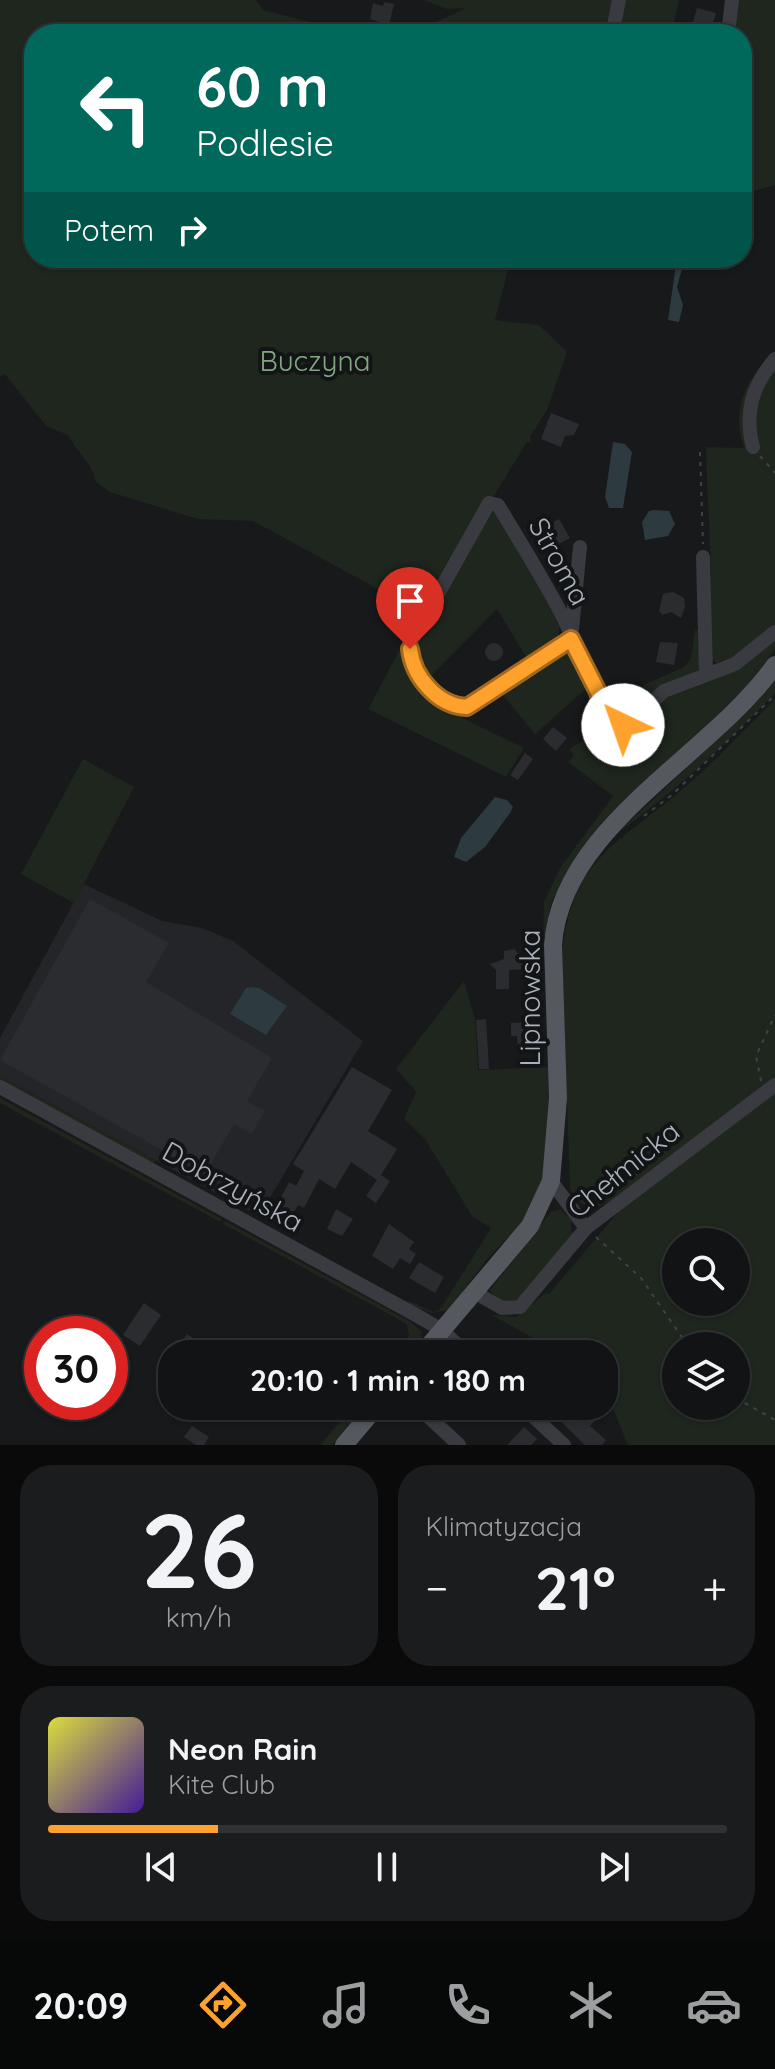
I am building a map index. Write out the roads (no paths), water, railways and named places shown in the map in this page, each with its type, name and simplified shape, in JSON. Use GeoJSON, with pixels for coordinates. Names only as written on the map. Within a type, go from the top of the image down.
{"type":"FeatureCollection","features":[{"type":"Feature","properties":{"kind":"main road","name":"Lipnowska"},"geometry":{"type":"LineString","coordinates":[[434,1340],[530,1226],[551,1181],[558,1098],[553,945],[562,898],[581,864],[599,842],[739,708],[775,665]]}},
{"type":"Feature","properties":{"kind":"main road"},"geometry":{"type":"LineString","coordinates":[[344,1445],[365,1420]]}},
{"type":"Feature","properties":{"kind":"street"},"geometry":{"type":"LineString","coordinates":[[614,24],[619,0]]}},
{"type":"Feature","properties":{"kind":"street"},"geometry":{"type":"LineString","coordinates":[[729,24],[732,0]]}},
{"type":"Feature","properties":{"kind":"street"},"geometry":{"type":"LineString","coordinates":[[753,447],[748,411],[761,379],[775,359]]}},
{"type":"Feature","properties":{"kind":"street","name":"Stroma"},"geometry":{"type":"LineString","coordinates":[[571,639],[467,707],[435,696],[413,663],[411,642],[486,505],[494,502],[502,510],[551,595],[598,692],[603,712],[617,724],[632,721],[664,691],[735,664],[775,632]]}},
{"type":"Feature","properties":{"kind":"street"},"geometry":{"type":"LineString","coordinates":[[571,639],[580,547]]}},
{"type":"Feature","properties":{"kind":"street"},"geometry":{"type":"LineString","coordinates":[[703,557],[706,673]]}},
{"type":"Feature","properties":{"kind":"street","name":"Dobrzyńska"},"geometry":{"type":"LineString","coordinates":[[0,1087],[442,1330],[452,1340]]}},
{"type":"Feature","properties":{"kind":"street","name":"Chełmicka"},"geometry":{"type":"LineString","coordinates":[[474,1292],[502,1308],[520,1307],[586,1228],[770,1089]]}},
{"type":"Feature","properties":{"kind":"street"},"geometry":{"type":"LineString","coordinates":[[551,1181],[586,1228]]}},
{"type":"Feature","properties":{"kind":"street"},"geometry":{"type":"LineString","coordinates":[[432,1420],[459,1445]]}},
{"type":"Feature","properties":{"kind":"street"},"geometry":{"type":"LineString","coordinates":[[537,1420],[564,1445]]}},
{"type":"Feature","properties":{"kind":"park label","name":"Buczyna"},"geometry":{"type":"Point","coordinates":[315,360]}}]}
